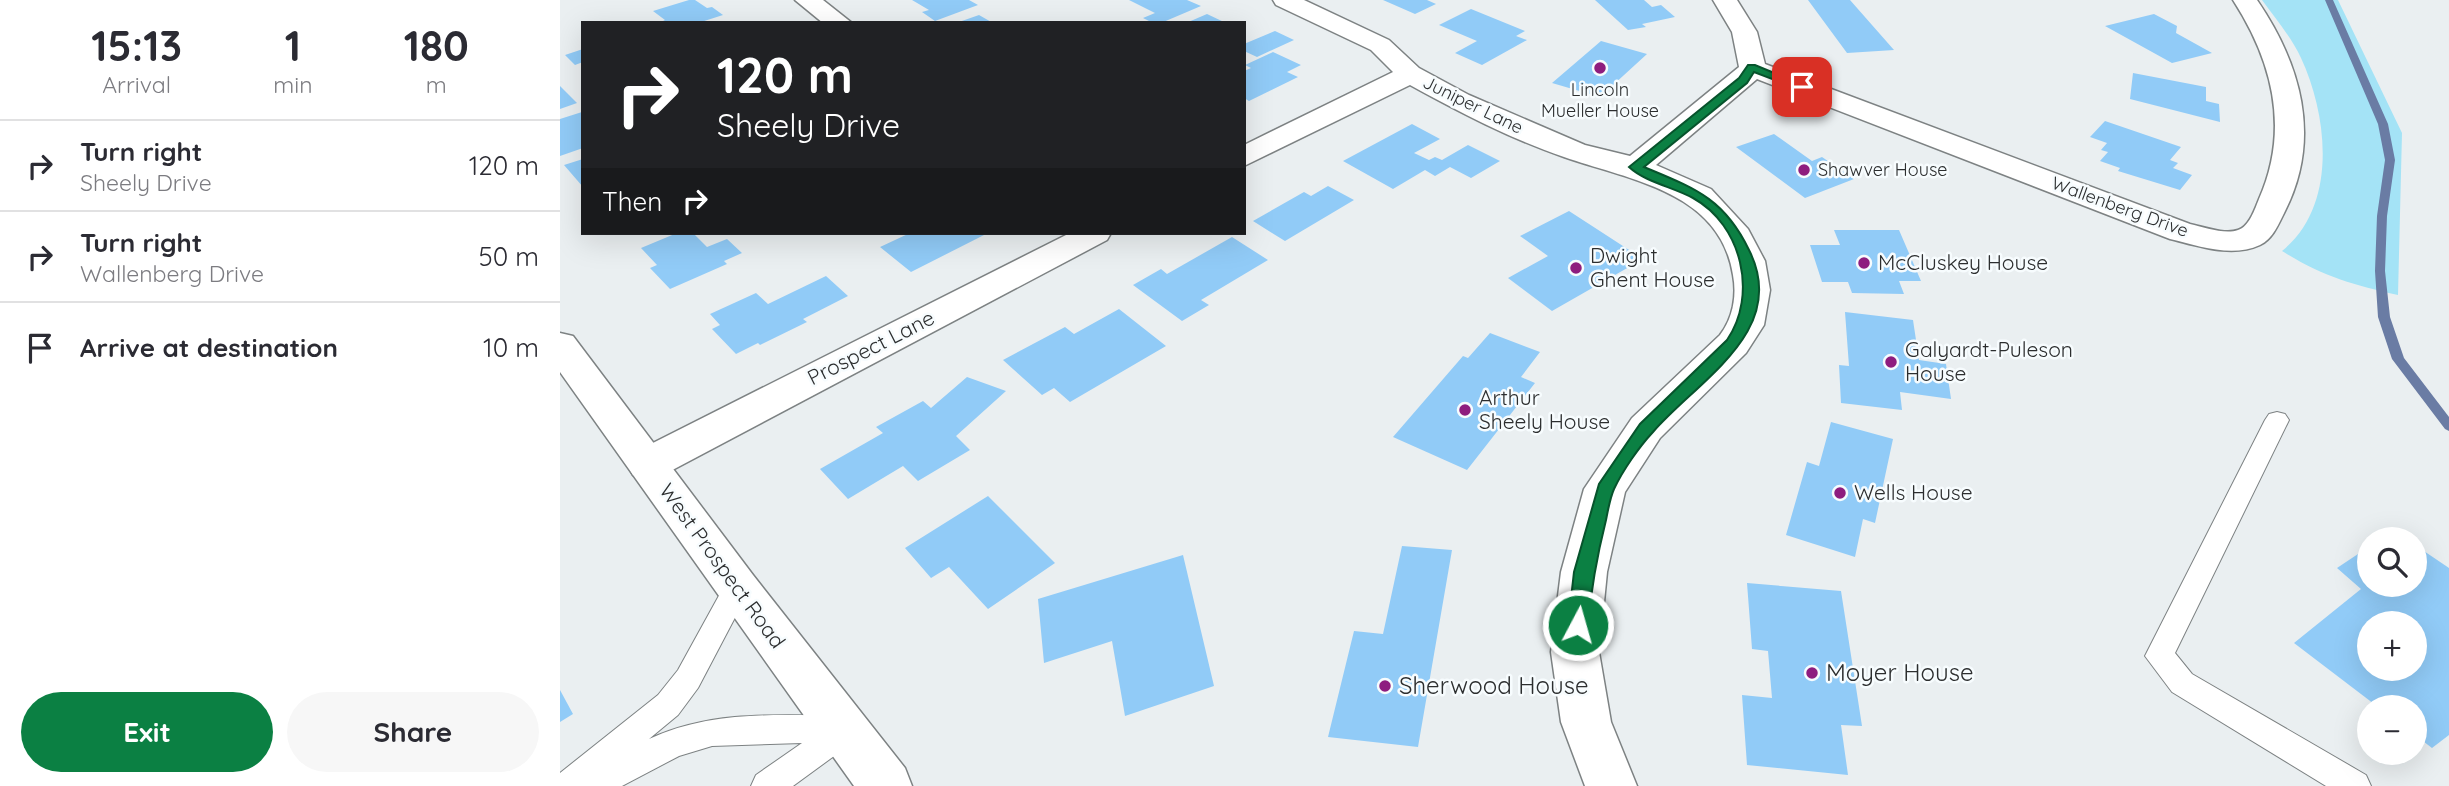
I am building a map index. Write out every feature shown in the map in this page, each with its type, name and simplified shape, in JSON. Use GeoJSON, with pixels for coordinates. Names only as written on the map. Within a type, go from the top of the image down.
{"type":"FeatureCollection","features":[{"type":"Feature","properties":{"kind":"street"},"geometry":{"type":"LineString","coordinates":[[807,0],[838,21]]}},
{"type":"Feature","properties":{"kind":"street","name":"Juniper Lane"},"geometry":{"type":"LineString","coordinates":[[1285,0],[1380,45],[1410,74],[1516,127],[1576,151],[1635,167],[1700,196],[1736,236],[1748,261],[1753,290],[1746,325],[1733,344],[1646,428],[1605,489],[1584,572],[1575,652],[1586,722],[1611,786]]}},
{"type":"Feature","properties":{"kind":"street"},"geometry":{"type":"LineString","coordinates":[[1635,167],[1743,80],[1752,68],[1749,40],[1739,18],[1725,0]]}},
{"type":"Feature","properties":{"kind":"street","name":"Wallenberg Drive"},"geometry":{"type":"LineString","coordinates":[[1752,68],[2182,232],[2215,239],[2245,239],[2259,230],[2279,192],[2288,159],[2291,121],[2287,84],[2274,49],[2245,0]]}},
{"type":"Feature","properties":{"kind":"street"},"geometry":{"type":"LineString","coordinates":[[1246,156],[1410,74]]}},
{"type":"Feature","properties":{"kind":"street","name":"Prospect Lane"},"geometry":{"type":"LineString","coordinates":[[648,464],[1091,235]]}},
{"type":"Feature","properties":{"kind":"street","name":"West Prospect Road"},"geometry":{"type":"LineString","coordinates":[[560,345],[737,589],[886,786]]}},
{"type":"Feature","properties":{"kind":"lane"},"geometry":{"type":"LineString","coordinates":[[2277,420],[2159,656],[2182,683],[2355,786]]}},
{"type":"Feature","properties":{"kind":"lane"},"geometry":{"type":"LineString","coordinates":[[568,786],[668,705],[688,678],[737,589]]}},
{"type":"Feature","properties":{"kind":"lane"},"geometry":{"type":"LineString","coordinates":[[593,786],[653,753],[692,736],[732,729],[845,730]]}},
{"type":"Feature","properties":{"kind":"lane"},"geometry":{"type":"LineString","coordinates":[[766,786],[845,730]]}},
{"type":"Feature","properties":{"kind":"shaded area"},"geometry":{"type":"Polygon","coordinates":[[[2262,0],[2338,0],[2402,133],[2398,295],[2338,279],[2282,251],[2300,232],[2312,210],[2320,185],[2322,133],[2310,81],[2301,58],[2262,0]]]}},
{"type":"Feature","properties":{"kind":"building"},"geometry":{"type":"Polygon","coordinates":[[[695,0],[723,15],[704,21],[663,21],[665,20],[653,11],[695,0]]]}},
{"type":"Feature","properties":{"kind":"building"},"geometry":{"type":"Polygon","coordinates":[[[912,0],[969,0],[978,5],[935,21],[922,12],[929,10],[912,0]]]}},
{"type":"Feature","properties":{"kind":"building"},"geometry":{"type":"Polygon","coordinates":[[[1129,0],[1187,0],[1201,6],[1166,21],[1149,21],[1143,18],[1155,13],[1129,0]]]}},
{"type":"Feature","properties":{"kind":"building"},"geometry":{"type":"Polygon","coordinates":[[[1383,0],[1427,0],[1436,4],[1415,14],[1383,0]]]}},
{"type":"Feature","properties":{"kind":"building"},"geometry":{"type":"Polygon","coordinates":[[[1595,0],[1644,0],[1652,7],[1661,5],[1675,17],[1628,30],[1595,0]]]}},
{"type":"Feature","properties":{"kind":"building"},"geometry":{"type":"Polygon","coordinates":[[[1808,0],[1850,0],[1894,50],[1847,53],[1808,0]]]}},
{"type":"Feature","properties":{"kind":"building"},"geometry":{"type":"Polygon","coordinates":[[[1471,9],[1525,31],[1516,36],[1527,40],[1482,65],[1455,53],[1477,41],[1439,25],[1471,9]]]}},
{"type":"Feature","properties":{"kind":"building"},"geometry":{"type":"Polygon","coordinates":[[[1207,14],[1222,21],[1191,21],[1207,14]]]}},
{"type":"Feature","properties":{"kind":"building"},"geometry":{"type":"Polygon","coordinates":[[[2154,14],[2177,26],[2176,33],[2212,53],[2172,63],[2105,26],[2154,14]]]}},
{"type":"Feature","properties":{"kind":"building"},"geometry":{"type":"Polygon","coordinates":[[[979,15],[990,21],[962,21],[979,15]]]}},
{"type":"Feature","properties":{"kind":"building"},"geometry":{"type":"Polygon","coordinates":[[[1275,31],[1294,40],[1257,57],[1246,52],[1246,43],[1275,31]]]}},
{"type":"Feature","properties":{"kind":"building","name":"Lincoln Mueller House"},"geometry":{"type":"Polygon","coordinates":[[[1601,41],[1647,54],[1600,97],[1552,83],[1601,41]]]}},
{"type":"Feature","properties":{"kind":"building"},"geometry":{"type":"Polygon","coordinates":[[[581,50],[581,63],[575,65],[565,55],[581,50]]]}},
{"type":"Feature","properties":{"kind":"building"},"geometry":{"type":"Polygon","coordinates":[[[1273,52],[1301,65],[1287,72],[1298,77],[1249,101],[1246,99],[1246,70],[1251,68],[1246,65],[1273,52]]]}},
{"type":"Feature","properties":{"kind":"building"},"geometry":{"type":"Polygon","coordinates":[[[2133,73],[2206,87],[2206,101],[2219,104],[2220,122],[2130,99],[2133,73]]]}},
{"type":"Feature","properties":{"kind":"building"},"geometry":{"type":"Polygon","coordinates":[[[560,86],[577,103],[560,109],[560,86]]]}},
{"type":"Feature","properties":{"kind":"building"},"geometry":{"type":"Polygon","coordinates":[[[581,112],[581,149],[560,156],[560,119],[581,112]]]}},
{"type":"Feature","properties":{"kind":"building"},"geometry":{"type":"Polygon","coordinates":[[[2105,121],[2181,147],[2170,160],[2178,163],[2173,168],[2192,175],[2180,190],[2118,171],[2120,168],[2100,161],[2108,152],[2101,150],[2107,143],[2090,137],[2105,121]]]}},
{"type":"Feature","properties":{"kind":"building"},"geometry":{"type":"Polygon","coordinates":[[[1412,124],[1440,139],[1414,153],[1429,160],[1435,157],[1442,160],[1468,145],[1500,161],[1471,178],[1450,167],[1435,176],[1425,170],[1393,189],[1343,161],[1412,124]]]}},
{"type":"Feature","properties":{"kind":"building","name":"Shawver House"},"geometry":{"type":"Polygon","coordinates":[[[1774,134],[1812,161],[1822,157],[1854,179],[1805,198],[1736,147],[1774,134]]]}},
{"type":"Feature","properties":{"kind":"building"},"geometry":{"type":"Polygon","coordinates":[[[581,160],[581,185],[564,165],[581,160]]]}},
{"type":"Feature","properties":{"kind":"building"},"geometry":{"type":"Polygon","coordinates":[[[1328,186],[1354,200],[1285,241],[1253,221],[1304,192],[1311,196],[1328,186]]]}},
{"type":"Feature","properties":{"kind":"building","name":"Dwight Ghent House"},"geometry":{"type":"Polygon","coordinates":[[[1569,211],[1643,259],[1552,311],[1508,278],[1548,256],[1520,236],[1569,211]]]}},
{"type":"Feature","properties":{"kind":"building","name":"McCluskey House"},"geometry":{"type":"Polygon","coordinates":[[[1834,230],[1899,230],[1921,281],[1899,281],[1904,294],[1852,293],[1848,282],[1822,282],[1810,245],[1840,245],[1834,230]]]}},
{"type":"Feature","properties":{"kind":"building"},"geometry":{"type":"Polygon","coordinates":[[[672,235],[695,235],[707,247],[727,239],[742,253],[724,261],[727,264],[670,289],[650,268],[657,265],[641,248],[672,235]]]}},
{"type":"Feature","properties":{"kind":"building"},"geometry":{"type":"Polygon","coordinates":[[[906,235],[984,235],[911,272],[880,247],[906,235]]]}},
{"type":"Feature","properties":{"kind":"building"},"geometry":{"type":"Polygon","coordinates":[[[1232,237],[1268,260],[1201,300],[1209,305],[1182,321],[1133,285],[1161,269],[1167,274],[1232,237]]]}},
{"type":"Feature","properties":{"kind":"building"},"geometry":{"type":"Polygon","coordinates":[[[826,276],[848,296],[803,319],[807,322],[760,345],[758,343],[736,354],[712,329],[720,325],[710,314],[756,293],[768,304],[826,276]]]}},
{"type":"Feature","properties":{"kind":"building"},"geometry":{"type":"Polygon","coordinates":[[[1119,309],[1166,346],[1070,402],[1054,388],[1042,395],[1003,360],[1065,327],[1074,334],[1119,309]]]}},
{"type":"Feature","properties":{"kind":"building","name":"Galyardt-Puleson House"},"geometry":{"type":"Polygon","coordinates":[[[1845,312],[1913,320],[1919,360],[1946,364],[1951,399],[1900,392],[1902,410],[1841,403],[1839,365],[1849,366],[1845,312]]]}},
{"type":"Feature","properties":{"kind":"building","name":"Arthur Sheely House"},"geometry":{"type":"Polygon","coordinates":[[[1490,333],[1540,352],[1521,377],[1535,383],[1467,470],[1393,437],[1463,356],[1468,358],[1490,333]]]}},
{"type":"Feature","properties":{"kind":"building"},"geometry":{"type":"Polygon","coordinates":[[[967,377],[1006,391],[956,436],[970,450],[918,481],[903,466],[848,499],[820,469],[883,433],[876,427],[923,401],[931,408],[967,377]]]}},
{"type":"Feature","properties":{"kind":"building","name":"Wells House"},"geometry":{"type":"Polygon","coordinates":[[[1831,422],[1893,439],[1875,523],[1863,519],[1855,557],[1786,535],[1807,462],[1819,466],[1831,422]]]}},
{"type":"Feature","properties":{"kind":"building"},"geometry":{"type":"Polygon","coordinates":[[[988,496],[1055,563],[988,609],[949,567],[931,578],[905,548],[988,496]]]}},
{"type":"Feature","properties":{"kind":"building","name":"Sherwood House"},"geometry":{"type":"Polygon","coordinates":[[[1402,546],[1452,550],[1418,747],[1328,737],[1354,631],[1383,634],[1402,546]]]}},
{"type":"Feature","properties":{"kind":"building"},"geometry":{"type":"Polygon","coordinates":[[[2427,553],[2449,568],[2449,735],[2432,748],[2427,744],[2427,695],[2362,695],[2294,643],[2357,592],[2357,597],[2427,597],[2427,553]]]}},
{"type":"Feature","properties":{"kind":"building"},"geometry":{"type":"Polygon","coordinates":[[[1183,555],[1214,686],[1125,716],[1112,641],[1044,663],[1038,599],[1183,555]]]}},
{"type":"Feature","properties":{"kind":"building"},"geometry":{"type":"Polygon","coordinates":[[[2357,555],[2357,586],[2337,568],[2357,555]]]}},
{"type":"Feature","properties":{"kind":"building","name":"Moyer House"},"geometry":{"type":"Polygon","coordinates":[[[1747,583],[1841,591],[1862,726],[1841,725],[1848,775],[1747,765],[1742,695],[1772,698],[1768,651],[1752,649],[1747,583]]]}},
{"type":"Feature","properties":{"kind":"building"},"geometry":{"type":"Polygon","coordinates":[[[560,690],[573,714],[560,722],[560,690]]]}},
{"type":"Feature","properties":{"kind":"waterway"},"geometry":{"type":"LineString","coordinates":[[2329,0],[2383,124],[2390,160],[2382,216],[2380,271],[2384,317],[2398,359],[2449,426]]}},
{"type":"Feature","properties":{"kind":"place","name":"Lincoln Mueller House"},"geometry":{"type":"Point","coordinates":[1600,68]}},
{"type":"Feature","properties":{"kind":"place","name":"Shawver House"},"geometry":{"type":"Point","coordinates":[1804,170]}},
{"type":"Feature","properties":{"kind":"place","name":"McCluskey House"},"geometry":{"type":"Point","coordinates":[1864,263]}},
{"type":"Feature","properties":{"kind":"place","name":"Dwight Ghent House"},"geometry":{"type":"Point","coordinates":[1576,268]}},
{"type":"Feature","properties":{"kind":"place","name":"Galyardt-Puleson House"},"geometry":{"type":"Point","coordinates":[1891,362]}},
{"type":"Feature","properties":{"kind":"place","name":"Arthur Sheely House"},"geometry":{"type":"Point","coordinates":[1465,410]}},
{"type":"Feature","properties":{"kind":"place","name":"Wells House"},"geometry":{"type":"Point","coordinates":[1840,493]}},
{"type":"Feature","properties":{"kind":"place","name":"Moyer House"},"geometry":{"type":"Point","coordinates":[1812,673]}},
{"type":"Feature","properties":{"kind":"place","name":"Sherwood House"},"geometry":{"type":"Point","coordinates":[1385,686]}},
{"type":"Feature","properties":{"kind":"route"},"geometry":{"type":"LineString","coordinates":[[1578,625],[1584,572],[1605,489],[1646,428],[1733,344],[1746,325],[1753,290],[1748,261],[1736,236],[1718,213],[1700,196],[1635,167],[1743,80],[1752,68],[1802,87]]}}]}
